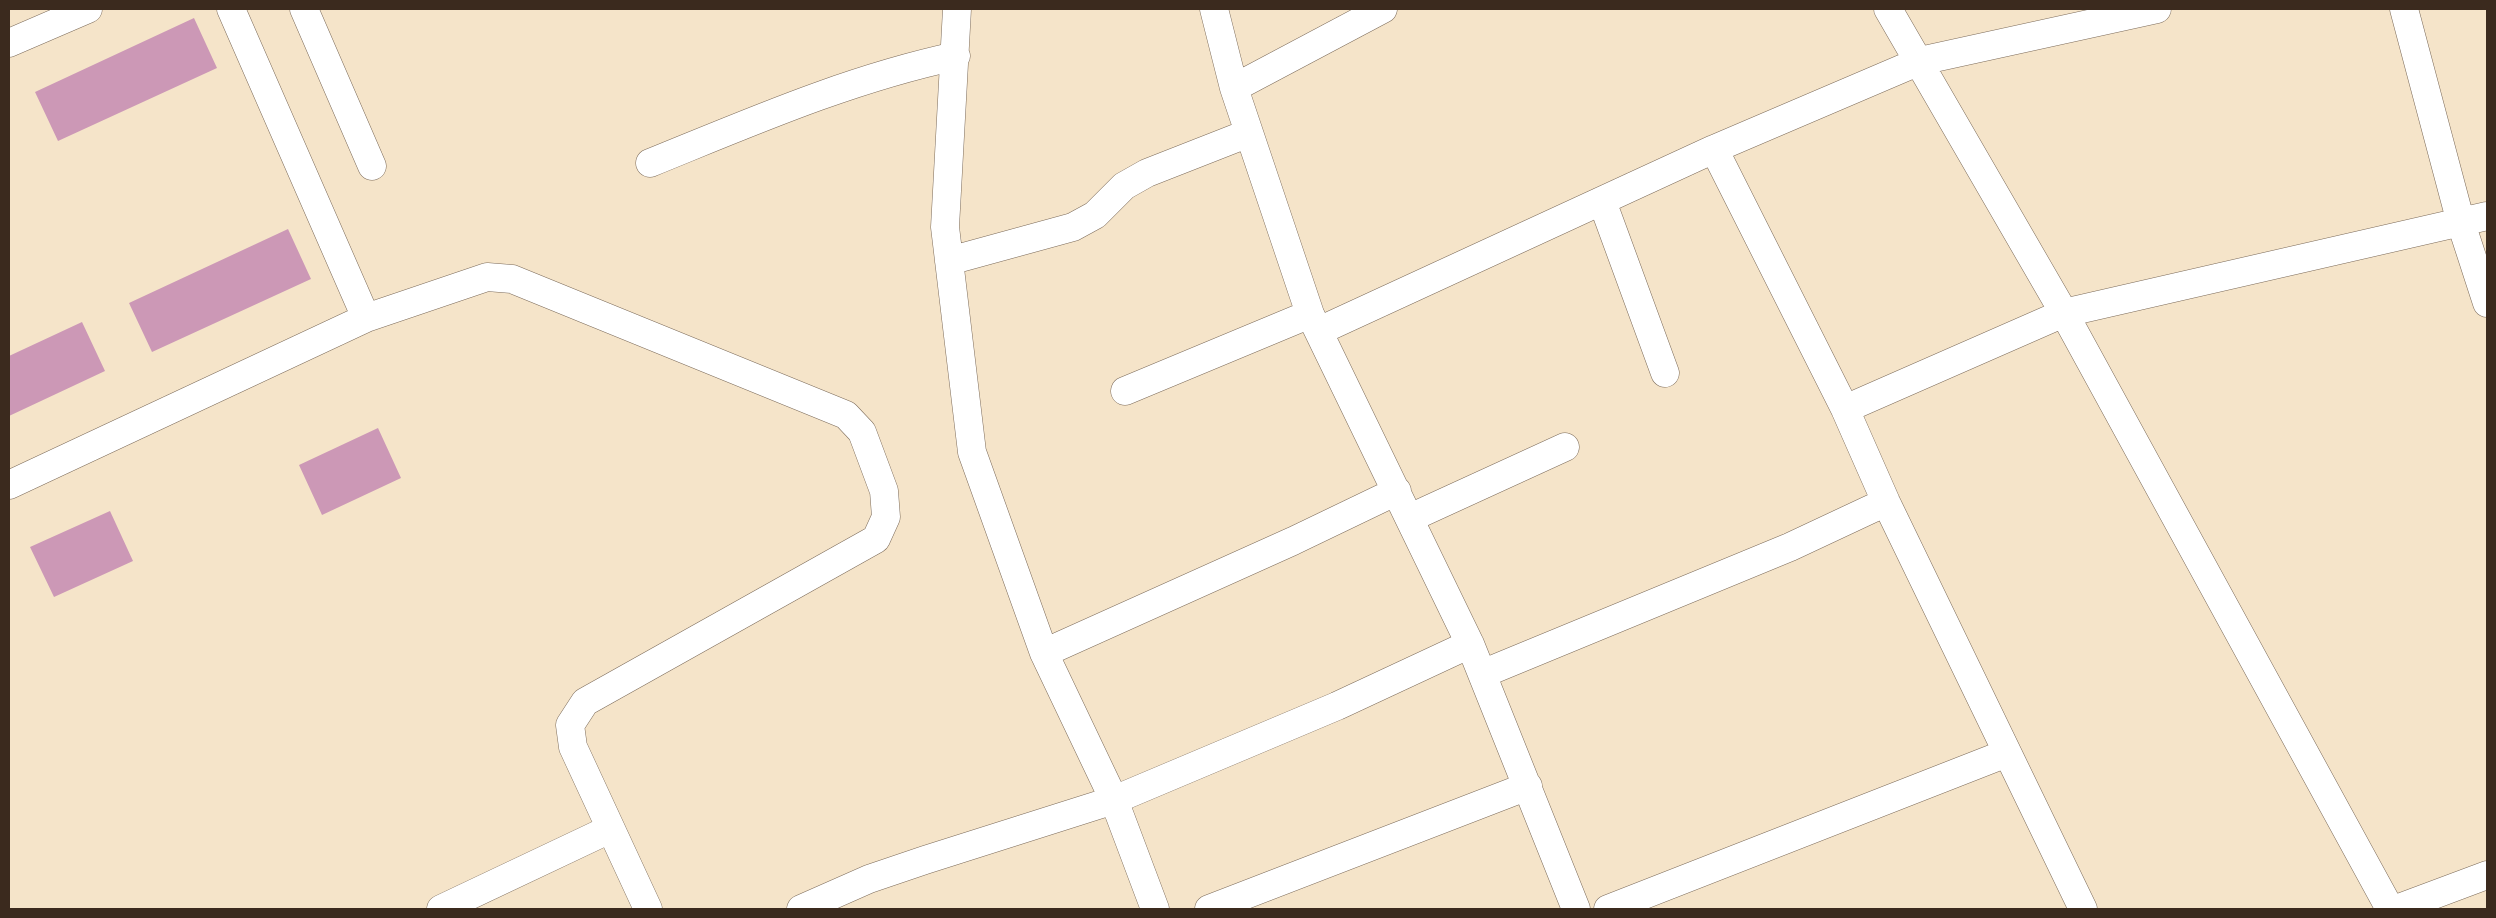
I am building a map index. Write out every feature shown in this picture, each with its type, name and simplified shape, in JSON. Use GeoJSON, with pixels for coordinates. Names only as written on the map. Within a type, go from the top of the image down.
{"type":"FeatureCollection","features":[{"type":"Feature","properties":{"kind":"street"},"geometry":{"type":"LineString","coordinates":[[9,43],[88,9]]}},
{"type":"Feature","properties":{"kind":"street"},"geometry":{"type":"LineString","coordinates":[[231,9],[366,318]]}},
{"type":"Feature","properties":{"kind":"street"},"geometry":{"type":"LineString","coordinates":[[304,9],[372,166]]}},
{"type":"Feature","properties":{"kind":"street"},"geometry":{"type":"LineString","coordinates":[[957,9],[956,56],[945,227],[972,452],[1044,654],[1114,800],[1155,909]]}},
{"type":"Feature","properties":{"kind":"street"},"geometry":{"type":"LineString","coordinates":[[1214,9],[1234,88],[1314,323],[1470,644],[1576,909]]}},
{"type":"Feature","properties":{"kind":"street"},"geometry":{"type":"LineString","coordinates":[[1234,88],[1383,9]]}},
{"type":"Feature","properties":{"kind":"street"},"geometry":{"type":"LineString","coordinates":[[1888,9],[1920,61],[2064,313],[2390,909]]}},
{"type":"Feature","properties":{"kind":"street"},"geometry":{"type":"LineString","coordinates":[[1125,391],[1314,323],[1602,201],[1714,149],[1920,61],[2157,9]]}},
{"type":"Feature","properties":{"kind":"street"},"geometry":{"type":"LineString","coordinates":[[2404,9],[2461,223],[2487,302]]}},
{"type":"Feature","properties":{"kind":"street"},"geometry":{"type":"LineString","coordinates":[[650,163],[825,92],[910,66],[956,56]]}},
{"type":"Feature","properties":{"kind":"street"},"geometry":{"type":"LineString","coordinates":[[950,261],[1073,227],[1094,216],[1124,186],[1147,172],[1250,133]]}},
{"type":"Feature","properties":{"kind":"street"},"geometry":{"type":"LineString","coordinates":[[1714,149],[1845,409],[1886,502],[2083,909]]}},
{"type":"Feature","properties":{"kind":"street"},"geometry":{"type":"LineString","coordinates":[[1602,201],[1665,373]]}},
{"type":"Feature","properties":{"kind":"street"},"geometry":{"type":"LineString","coordinates":[[1845,409],[2064,313],[2487,216]]}},
{"type":"Feature","properties":{"kind":"street"},"geometry":{"type":"LineString","coordinates":[[9,485],[366,318],[487,277],[512,279],[846,415],[862,432],[884,491],[886,517],[876,539],[585,702],[570,725],[573,747],[648,909]]}},
{"type":"Feature","properties":{"kind":"street"},"geometry":{"type":"LineString","coordinates":[[1410,518],[1565,447]]}},
{"type":"Feature","properties":{"kind":"street"},"geometry":{"type":"LineString","coordinates":[[1044,654],[1293,541],[1397,491]]}},
{"type":"Feature","properties":{"kind":"street"},"geometry":{"type":"LineString","coordinates":[[1482,674],[1790,547],[1886,502]]}},
{"type":"Feature","properties":{"kind":"street"},"geometry":{"type":"LineString","coordinates":[[801,909],[869,879],[1114,800],[1337,706],[1470,644]]}},
{"type":"Feature","properties":{"kind":"street"},"geometry":{"type":"LineString","coordinates":[[1608,909],[2007,753]]}},
{"type":"Feature","properties":{"kind":"street"},"geometry":{"type":"LineString","coordinates":[[1209,909],[1528,786]]}},
{"type":"Feature","properties":{"kind":"street"},"geometry":{"type":"LineString","coordinates":[[441,909],[610,829]]}},
{"type":"Feature","properties":{"kind":"street"},"geometry":{"type":"LineString","coordinates":[[2396,909],[2487,875]]}},
{"type":"Feature","properties":{"kind":"building"},"geometry":{"type":"Polygon","coordinates":[[[194,18],[217,68],[58,141],[35,92],[194,18]]]}},
{"type":"Feature","properties":{"kind":"building"},"geometry":{"type":"Polygon","coordinates":[[[288,229],[311,279],[152,352],[129,303],[288,229]]]}},
{"type":"Feature","properties":{"kind":"building"},"geometry":{"type":"Polygon","coordinates":[[[82,322],[105,371],[9,416],[9,356],[82,322]]]}},
{"type":"Feature","properties":{"kind":"building"},"geometry":{"type":"Polygon","coordinates":[[[378,428],[401,478],[322,515],[299,465],[378,428]]]}},
{"type":"Feature","properties":{"kind":"building"},"geometry":{"type":"Polygon","coordinates":[[[110,511],[133,561],[54,597],[30,547],[110,511]]]}}]}
